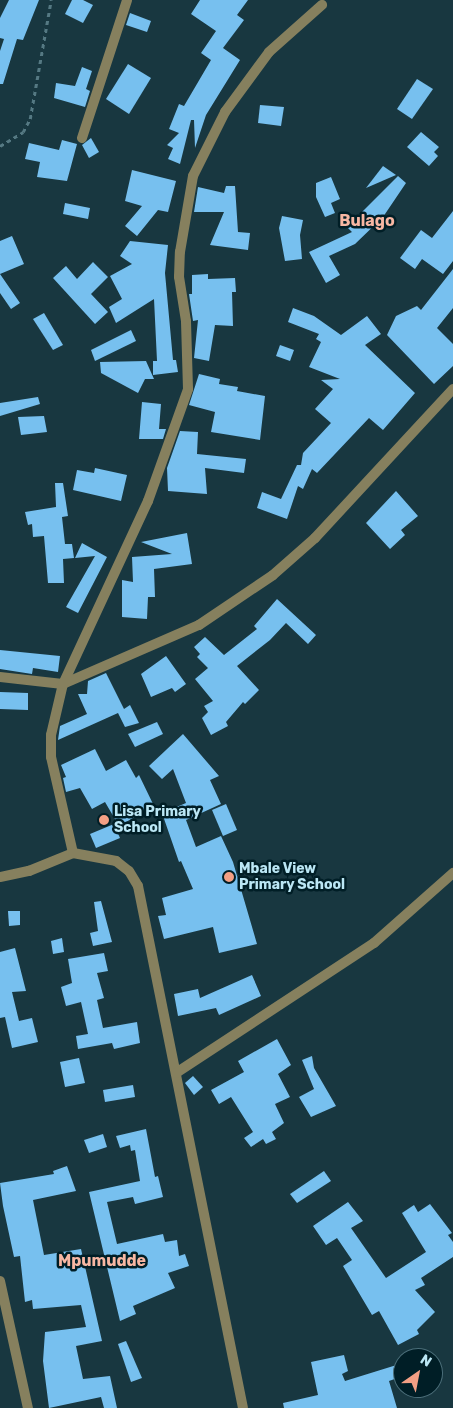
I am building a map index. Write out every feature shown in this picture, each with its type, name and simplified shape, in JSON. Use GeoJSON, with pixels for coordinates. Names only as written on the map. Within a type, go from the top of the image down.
{"type":"FeatureCollection","features":[{"type":"Feature","properties":{"kind":"street"},"geometry":{"type":"LineString","coordinates":[[82,138],[126,0]]}},
{"type":"Feature","properties":{"kind":"street"},"geometry":{"type":"LineString","coordinates":[[73,853],[51,757],[50,735],[63,684],[148,501],[188,389],[186,321],[179,277],[180,252],[193,176],[225,112],[258,67],[275,47],[322,5]]}},
{"type":"Feature","properties":{"kind":"street"},"geometry":{"type":"LineString","coordinates":[[0,677],[63,684],[199,625],[273,575],[316,538],[453,389]]}},
{"type":"Feature","properties":{"kind":"street"},"geometry":{"type":"LineString","coordinates":[[0,877],[30,871],[73,853],[116,861],[129,872],[138,886],[242,1408]]}},
{"type":"Feature","properties":{"kind":"street"},"geometry":{"type":"LineString","coordinates":[[176,1073],[374,943],[453,873]]}},
{"type":"Feature","properties":{"kind":"street"},"geometry":{"type":"LineString","coordinates":[[0,1281],[28,1408]]}},
{"type":"Feature","properties":{"kind":"path"},"geometry":{"type":"LineString","coordinates":[[0,146],[23,132],[30,119],[51,0]]}},
{"type":"Feature","properties":{"kind":"building"},"geometry":{"type":"Polygon","coordinates":[[[9,0],[39,0],[23,40],[17,39],[3,84],[0,84],[0,51],[4,39],[0,38],[0,18],[9,0]]]}},
{"type":"Feature","properties":{"kind":"building"},"geometry":{"type":"Polygon","coordinates":[[[72,0],[83,0],[93,5],[83,23],[65,14],[72,0]]]}},
{"type":"Feature","properties":{"kind":"building"},"geometry":{"type":"Polygon","coordinates":[[[200,0],[248,0],[237,15],[244,20],[223,48],[240,60],[206,115],[195,148],[194,120],[191,120],[180,164],[168,159],[173,148],[167,145],[179,133],[169,129],[179,104],[184,106],[211,60],[201,53],[216,31],[191,14],[200,0]]]}},
{"type":"Feature","properties":{"kind":"building"},"geometry":{"type":"Polygon","coordinates":[[[130,13],[151,21],[147,32],[126,25],[130,13]]]}},
{"type":"Feature","properties":{"kind":"building"},"geometry":{"type":"Polygon","coordinates":[[[128,64],[151,78],[129,114],[106,99],[128,64]]]}},
{"type":"Feature","properties":{"kind":"building"},"geometry":{"type":"Polygon","coordinates":[[[82,67],[92,71],[86,89],[90,91],[85,107],[54,98],[56,83],[75,86],[82,67]]]}},
{"type":"Feature","properties":{"kind":"building"},"geometry":{"type":"Polygon","coordinates":[[[417,79],[433,89],[412,119],[397,109],[417,79]]]}},
{"type":"Feature","properties":{"kind":"building"},"geometry":{"type":"Polygon","coordinates":[[[260,105],[284,107],[281,126],[258,123],[260,105]]]}},
{"type":"Feature","properties":{"kind":"building"},"geometry":{"type":"Polygon","coordinates":[[[421,132],[439,147],[434,152],[438,156],[429,166],[407,147],[421,132]]]}},
{"type":"Feature","properties":{"kind":"building"},"geometry":{"type":"Polygon","coordinates":[[[91,138],[99,152],[89,158],[82,145],[91,138]]]}},
{"type":"Feature","properties":{"kind":"building"},"geometry":{"type":"Polygon","coordinates":[[[62,140],[77,144],[67,181],[37,177],[40,162],[25,159],[29,143],[59,150],[62,140]]]}},
{"type":"Feature","properties":{"kind":"building"},"geometry":{"type":"Polygon","coordinates":[[[383,166],[396,175],[366,188],[383,166]]]}},
{"type":"Feature","properties":{"kind":"building"},"geometry":{"type":"Polygon","coordinates":[[[132,170],[176,181],[168,212],[158,210],[137,236],[125,226],[142,206],[125,201],[132,170]]]}},
{"type":"Feature","properties":{"kind":"building"},"geometry":{"type":"Polygon","coordinates":[[[398,176],[406,183],[383,217],[355,244],[329,256],[340,275],[326,283],[309,252],[352,232],[347,227],[398,176]]]}},
{"type":"Feature","properties":{"kind":"building"},"geometry":{"type":"Polygon","coordinates":[[[331,177],[340,199],[331,203],[335,213],[325,217],[316,197],[316,183],[331,177]]]}},
{"type":"Feature","properties":{"kind":"building"},"geometry":{"type":"Polygon","coordinates":[[[226,186],[235,186],[238,232],[250,233],[248,250],[210,245],[224,212],[194,212],[198,187],[224,193],[226,186]]]}},
{"type":"Feature","properties":{"kind":"building"},"geometry":{"type":"Polygon","coordinates":[[[65,203],[90,208],[88,219],[63,214],[65,203]]]}},
{"type":"Feature","properties":{"kind":"building"},"geometry":{"type":"Polygon","coordinates":[[[453,211],[453,261],[443,274],[422,259],[415,269],[400,258],[421,230],[432,238],[453,211]]]}},
{"type":"Feature","properties":{"kind":"building"},"geometry":{"type":"Polygon","coordinates":[[[282,216],[303,220],[300,235],[302,259],[285,261],[279,228],[282,216]]]}},
{"type":"Feature","properties":{"kind":"building"},"geometry":{"type":"Polygon","coordinates":[[[12,236],[24,264],[0,274],[0,241],[12,236]]]}},
{"type":"Feature","properties":{"kind":"building"},"geometry":{"type":"Polygon","coordinates":[[[130,241],[168,245],[165,273],[173,360],[176,360],[178,372],[153,375],[153,361],[157,361],[154,299],[116,323],[109,307],[122,299],[110,276],[132,264],[120,256],[130,241]]]}},
{"type":"Feature","properties":{"kind":"building"},"geometry":{"type":"Polygon","coordinates":[[[93,262],[108,277],[91,294],[108,312],[95,324],[53,278],[66,266],[77,279],[93,262]]]}},
{"type":"Feature","properties":{"kind":"building"},"geometry":{"type":"Polygon","coordinates":[[[453,269],[453,308],[437,328],[453,344],[453,366],[434,384],[387,335],[396,316],[417,306],[421,310],[453,269]]]}},
{"type":"Feature","properties":{"kind":"building"},"geometry":{"type":"Polygon","coordinates":[[[0,274],[20,303],[11,309],[0,293],[0,274]]]}},
{"type":"Feature","properties":{"kind":"building"},"geometry":{"type":"Polygon","coordinates":[[[208,274],[208,279],[235,278],[236,292],[232,292],[233,326],[215,325],[209,361],[194,358],[198,320],[193,321],[189,294],[192,294],[192,275],[208,274]]]}},
{"type":"Feature","properties":{"kind":"building"},"geometry":{"type":"Polygon","coordinates":[[[293,308],[314,316],[341,335],[367,316],[381,334],[365,345],[415,393],[383,430],[369,418],[317,473],[312,469],[303,489],[298,486],[287,519],[257,508],[262,492],[281,499],[297,465],[301,465],[303,453],[331,423],[315,409],[333,389],[321,380],[340,379],[309,367],[321,342],[316,339],[319,334],[288,322],[293,308]]]}},
{"type":"Feature","properties":{"kind":"building"},"geometry":{"type":"Polygon","coordinates":[[[44,313],[63,345],[53,350],[33,319],[44,313]]]}},
{"type":"Feature","properties":{"kind":"building"},"geometry":{"type":"Polygon","coordinates":[[[131,330],[136,341],[95,361],[91,350],[131,330]]]}},
{"type":"Feature","properties":{"kind":"building"},"geometry":{"type":"Polygon","coordinates":[[[280,345],[294,350],[290,361],[276,356],[280,345]]]}},
{"type":"Feature","properties":{"kind":"building"},"geometry":{"type":"Polygon","coordinates":[[[146,361],[154,379],[145,379],[138,393],[101,373],[100,362],[146,361]]]}},
{"type":"Feature","properties":{"kind":"building"},"geometry":{"type":"Polygon","coordinates":[[[199,374],[220,379],[219,384],[238,387],[237,391],[265,396],[260,440],[211,432],[215,412],[189,405],[199,374]]]}},
{"type":"Feature","properties":{"kind":"building"},"geometry":{"type":"Polygon","coordinates":[[[38,397],[40,404],[0,416],[0,403],[38,397]]]}},
{"type":"Feature","properties":{"kind":"building"},"geometry":{"type":"Polygon","coordinates":[[[142,402],[161,404],[159,429],[166,429],[163,439],[139,439],[142,402]]]}},
{"type":"Feature","properties":{"kind":"building"},"geometry":{"type":"Polygon","coordinates":[[[44,416],[47,432],[21,435],[18,417],[44,416]]]}},
{"type":"Feature","properties":{"kind":"building"},"geometry":{"type":"Polygon","coordinates":[[[180,431],[198,432],[197,454],[246,459],[244,473],[205,468],[207,494],[168,491],[167,468],[180,431]]]}},
{"type":"Feature","properties":{"kind":"building"},"geometry":{"type":"Polygon","coordinates":[[[95,468],[127,475],[121,501],[73,490],[77,470],[94,473],[95,468]]]}},
{"type":"Feature","properties":{"kind":"building"},"geometry":{"type":"Polygon","coordinates":[[[55,483],[63,483],[68,516],[62,517],[65,544],[72,544],[74,558],[63,559],[64,583],[48,583],[44,536],[33,537],[32,524],[28,525],[25,512],[56,507],[55,483]]]}},
{"type":"Feature","properties":{"kind":"building"},"geometry":{"type":"Polygon","coordinates":[[[396,491],[418,516],[401,530],[405,535],[390,549],[366,523],[396,491]]]}},
{"type":"Feature","properties":{"kind":"building"},"geometry":{"type":"Polygon","coordinates":[[[187,533],[192,564],[154,569],[155,597],[148,597],[147,619],[122,617],[122,580],[133,582],[132,557],[172,554],[141,542],[187,533]]]}},
{"type":"Feature","properties":{"kind":"building"},"geometry":{"type":"Polygon","coordinates":[[[82,543],[107,557],[78,613],[66,607],[95,556],[75,558],[82,543]]]}},
{"type":"Feature","properties":{"kind":"building"},"geometry":{"type":"Polygon","coordinates":[[[277,599],[316,635],[308,644],[286,623],[270,640],[237,666],[259,690],[245,704],[243,702],[226,722],[228,726],[211,735],[202,718],[208,712],[204,706],[213,701],[195,679],[208,668],[197,657],[200,654],[194,647],[205,637],[224,655],[257,629],[254,626],[277,599]]]}},
{"type":"Feature","properties":{"kind":"building"},"geometry":{"type":"Polygon","coordinates":[[[0,650],[60,656],[58,672],[33,668],[32,674],[0,669],[0,650]]]}},
{"type":"Feature","properties":{"kind":"building"},"geometry":{"type":"Polygon","coordinates":[[[166,656],[186,684],[175,692],[172,688],[151,697],[141,674],[166,656]]]}},
{"type":"Feature","properties":{"kind":"building"},"geometry":{"type":"Polygon","coordinates":[[[106,673],[124,709],[130,705],[139,723],[125,727],[118,713],[58,740],[60,726],[87,714],[78,694],[87,694],[88,681],[106,673]]]}},
{"type":"Feature","properties":{"kind":"building"},"geometry":{"type":"Polygon","coordinates":[[[0,692],[28,693],[28,710],[0,709],[0,692]]]}},
{"type":"Feature","properties":{"kind":"building"},"geometry":{"type":"Polygon","coordinates":[[[157,722],[163,734],[135,747],[128,734],[157,722]]]}},
{"type":"Feature","properties":{"kind":"building"},"geometry":{"type":"Polygon","coordinates":[[[183,734],[219,776],[210,780],[221,804],[186,820],[196,847],[221,836],[233,862],[257,944],[219,953],[213,927],[164,939],[158,916],[166,915],[162,898],[193,889],[181,861],[179,862],[162,813],[186,803],[173,769],[162,779],[149,766],[183,734]]]}},
{"type":"Feature","properties":{"kind":"building"},"geometry":{"type":"Polygon","coordinates":[[[95,749],[106,771],[126,760],[136,778],[139,775],[154,806],[119,826],[105,802],[92,809],[80,788],[66,792],[63,778],[66,777],[61,765],[95,749]]]}},
{"type":"Feature","properties":{"kind":"building"},"geometry":{"type":"Polygon","coordinates":[[[226,804],[237,830],[223,836],[212,810],[226,804]]]}},
{"type":"Feature","properties":{"kind":"building"},"geometry":{"type":"Polygon","coordinates":[[[114,824],[120,838],[96,848],[90,834],[114,824]]]}},
{"type":"Feature","properties":{"kind":"building"},"geometry":{"type":"Polygon","coordinates":[[[101,901],[112,942],[93,946],[90,933],[98,931],[94,902],[101,901]]]}},
{"type":"Feature","properties":{"kind":"building"},"geometry":{"type":"Polygon","coordinates":[[[8,911],[20,911],[20,925],[9,926],[8,911]]]}},
{"type":"Feature","properties":{"kind":"building"},"geometry":{"type":"Polygon","coordinates":[[[62,938],[64,952],[53,954],[51,941],[62,938]]]}},
{"type":"Feature","properties":{"kind":"building"},"geometry":{"type":"Polygon","coordinates":[[[15,948],[26,991],[12,992],[19,1021],[32,1018],[38,1042],[12,1048],[5,1017],[0,1018],[0,952],[15,948]]]}},
{"type":"Feature","properties":{"kind":"building"},"geometry":{"type":"Polygon","coordinates":[[[104,953],[108,971],[97,973],[104,998],[97,1000],[103,1028],[137,1022],[140,1043],[114,1049],[112,1043],[78,1049],[76,1036],[88,1034],[81,1002],[66,1006],[61,987],[72,983],[68,959],[104,953]]]}},
{"type":"Feature","properties":{"kind":"building"},"geometry":{"type":"Polygon","coordinates":[[[252,975],[261,996],[219,1015],[216,1008],[178,1016],[174,994],[198,989],[200,998],[252,975]]]}},
{"type":"Feature","properties":{"kind":"building"},"geometry":{"type":"Polygon","coordinates":[[[277,1039],[291,1065],[278,1074],[290,1097],[275,1104],[284,1123],[272,1132],[276,1139],[266,1144],[263,1139],[251,1147],[244,1138],[253,1132],[231,1097],[219,1104],[211,1090],[244,1072],[238,1061],[277,1039]]]}},
{"type":"Feature","properties":{"kind":"building"},"geometry":{"type":"Polygon","coordinates":[[[312,1056],[314,1068],[336,1106],[311,1117],[299,1097],[314,1089],[302,1060],[312,1056]]]}},
{"type":"Feature","properties":{"kind":"building"},"geometry":{"type":"Polygon","coordinates":[[[79,1058],[85,1083],[65,1087],[60,1062],[79,1058]]]}},
{"type":"Feature","properties":{"kind":"building"},"geometry":{"type":"Polygon","coordinates":[[[193,1076],[203,1087],[194,1095],[185,1083],[193,1076]]]}},
{"type":"Feature","properties":{"kind":"building"},"geometry":{"type":"Polygon","coordinates":[[[133,1085],[135,1097],[105,1102],[103,1090],[133,1085]]]}},
{"type":"Feature","properties":{"kind":"building"},"geometry":{"type":"Polygon","coordinates":[[[146,1129],[155,1177],[158,1176],[163,1197],[135,1204],[133,1197],[107,1202],[117,1244],[163,1234],[165,1242],[177,1240],[179,1256],[185,1254],[189,1266],[168,1273],[175,1288],[133,1306],[136,1314],[120,1321],[89,1192],[140,1181],[135,1150],[131,1151],[130,1145],[120,1148],[116,1136],[146,1129]]]}},
{"type":"Feature","properties":{"kind":"building"},"geometry":{"type":"Polygon","coordinates":[[[103,1134],[107,1147],[89,1153],[84,1140],[103,1134]]]}},
{"type":"Feature","properties":{"kind":"building"},"geometry":{"type":"Polygon","coordinates":[[[67,1166],[76,1191],[33,1200],[44,1255],[81,1249],[102,1341],[76,1346],[83,1379],[110,1376],[117,1408],[104,1408],[101,1397],[49,1408],[43,1361],[45,1332],[86,1327],[81,1305],[33,1309],[32,1300],[25,1302],[20,1256],[14,1257],[3,1206],[0,1183],[54,1174],[53,1171],[67,1166]]]}},
{"type":"Feature","properties":{"kind":"building"},"geometry":{"type":"Polygon","coordinates":[[[324,1171],[331,1181],[297,1203],[290,1194],[324,1171]]]}},
{"type":"Feature","properties":{"kind":"building"},"geometry":{"type":"Polygon","coordinates":[[[348,1202],[363,1221],[351,1228],[386,1278],[426,1252],[402,1213],[414,1205],[418,1212],[430,1204],[452,1233],[448,1235],[453,1242],[453,1257],[421,1278],[425,1285],[415,1290],[435,1312],[417,1330],[419,1334],[398,1345],[379,1311],[372,1315],[343,1266],[352,1260],[337,1238],[326,1245],[313,1226],[348,1202]]]}},
{"type":"Feature","properties":{"kind":"building"},"geometry":{"type":"Polygon","coordinates":[[[126,1341],[142,1378],[131,1382],[118,1344],[126,1341]]]}},
{"type":"Feature","properties":{"kind":"building"},"geometry":{"type":"Polygon","coordinates":[[[344,1355],[348,1371],[342,1374],[345,1381],[393,1366],[393,1380],[389,1381],[397,1408],[284,1408],[283,1403],[318,1395],[311,1362],[344,1355]]]}},
{"type":"Feature","properties":{"kind":"place","name":"Lisa Primary School"},"geometry":{"type":"Point","coordinates":[104,820]}},
{"type":"Feature","properties":{"kind":"place","name":"Mbale View Primary School"},"geometry":{"type":"Point","coordinates":[229,877]}},
{"type":"Feature","properties":{"kind":"district","name":"Bulago"},"geometry":{"type":"Point","coordinates":[367,221]}},
{"type":"Feature","properties":{"kind":"district","name":"Mpumudde"},"geometry":{"type":"Point","coordinates":[102,1261]}}]}
